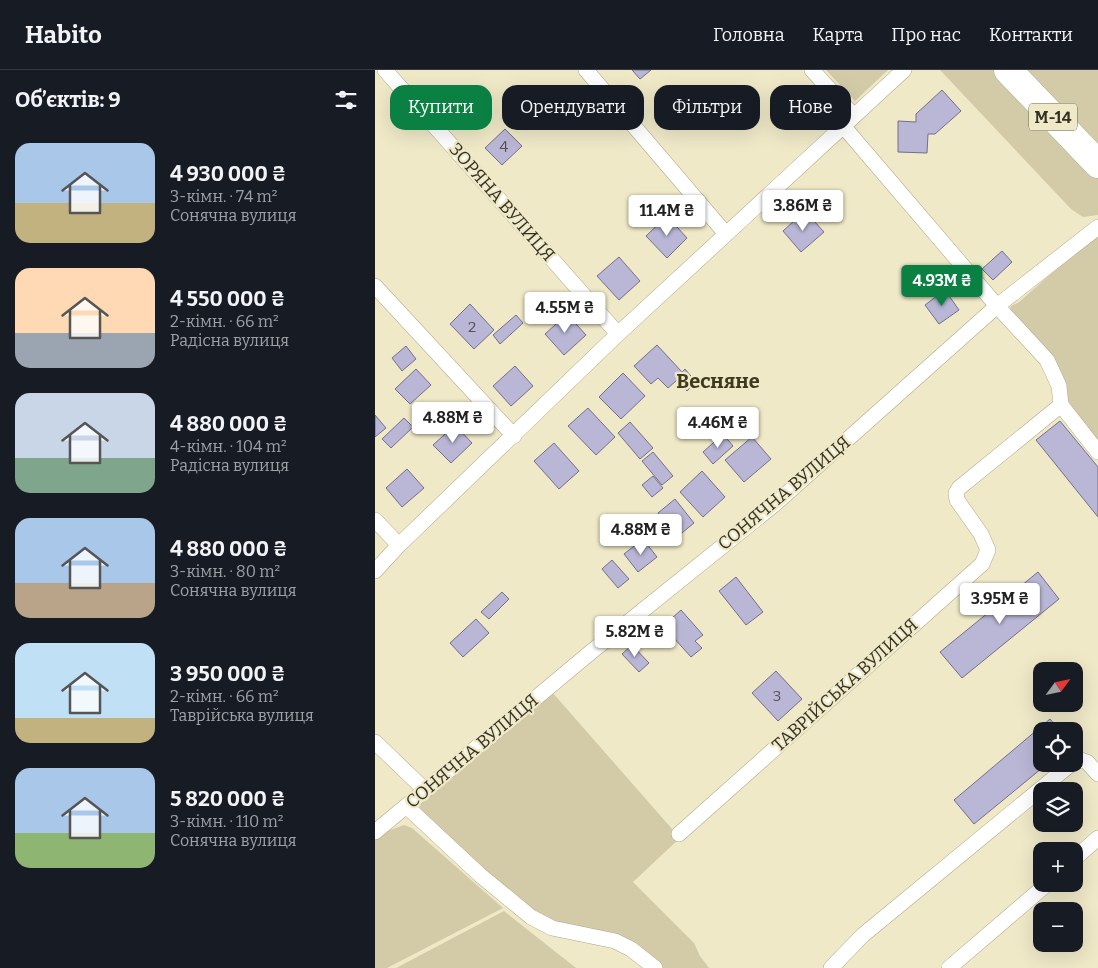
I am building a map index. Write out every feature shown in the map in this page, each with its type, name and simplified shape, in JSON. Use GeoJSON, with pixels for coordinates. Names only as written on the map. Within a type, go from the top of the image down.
{"type":"FeatureCollection","features":[{"type":"Feature","properties":{"kind":"highway","name":"М-14"},"geometry":{"type":"LineString","coordinates":[[1008,70],[1098,164]]}},
{"type":"Feature","properties":{"kind":"street","name":"ЗОРЯНА ВУЛИЦЯ"},"geometry":{"type":"LineString","coordinates":[[385,70],[618,334]]}},
{"type":"Feature","properties":{"kind":"street"},"geometry":{"type":"LineString","coordinates":[[586,70],[726,234]]}},
{"type":"Feature","properties":{"kind":"street"},"geometry":{"type":"LineString","coordinates":[[812,70],[823,85]]}},
{"type":"Feature","properties":{"kind":"street"},"geometry":{"type":"LineString","coordinates":[[851,120],[904,70]]}},
{"type":"Feature","properties":{"kind":"street"},"geometry":{"type":"LineString","coordinates":[[851,124],[997,306],[1047,360],[1059,386],[1061,405],[1098,452]]}},
{"type":"Feature","properties":{"kind":"street"},"geometry":{"type":"LineString","coordinates":[[375,572],[399,545],[618,334],[840,130]]}},
{"type":"Feature","properties":{"kind":"street","name":"СОНЯЧНА ВУЛИЦЯ"},"geometry":{"type":"LineString","coordinates":[[375,832],[775,504],[997,306],[1098,227]]}},
{"type":"Feature","properties":{"kind":"street"},"geometry":{"type":"LineString","coordinates":[[375,286],[514,436]]}},
{"type":"Feature","properties":{"kind":"street","name":"ТАВРІЙСЬКА ВУЛИЦЯ"},"geometry":{"type":"LineString","coordinates":[[679,834],[982,564],[988,550],[981,534],[957,500],[956,493],[959,488],[1061,405]]}},
{"type":"Feature","properties":{"kind":"street"},"geometry":{"type":"LineString","coordinates":[[375,520],[399,545]]}},
{"type":"Feature","properties":{"kind":"street"},"geometry":{"type":"LineString","coordinates":[[375,742],[425,790]]}},
{"type":"Feature","properties":{"kind":"street"},"geometry":{"type":"LineString","coordinates":[[1083,761],[1087,762],[1098,774]]}},
{"type":"Feature","properties":{"kind":"street"},"geometry":{"type":"LineString","coordinates":[[831,968],[863,935],[1061,772]]}},
{"type":"Feature","properties":{"kind":"street"},"geometry":{"type":"LineString","coordinates":[[406,806],[480,876],[531,917],[552,928],[615,940],[631,949],[655,968]]}},
{"type":"Feature","properties":{"kind":"street"},"geometry":{"type":"LineString","coordinates":[[1083,851],[1098,838]]}},
{"type":"Feature","properties":{"kind":"street"},"geometry":{"type":"LineString","coordinates":[[949,968],[1038,892]]}},
{"type":"Feature","properties":{"kind":"shaded area"},"geometry":{"type":"Polygon","coordinates":[[[826,70],[888,70],[855,101],[851,97],[851,85],[840,85],[826,70]]]}},
{"type":"Feature","properties":{"kind":"shaded area"},"geometry":{"type":"Polygon","coordinates":[[[940,70],[993,70],[1098,178],[1098,215],[1083,217],[1071,209],[940,70]]]}},
{"type":"Feature","properties":{"kind":"shaded area"},"geometry":{"type":"Polygon","coordinates":[[[1027,70],[1098,70],[1098,143],[1029,72],[1027,70]]]}},
{"type":"Feature","properties":{"kind":"shaded area"},"geometry":{"type":"Polygon","coordinates":[[[1098,235],[1098,451],[1010,310],[1011,306],[1019,302],[1093,237],[1098,235]]]}},
{"type":"Feature","properties":{"kind":"shaded area"},"geometry":{"type":"Polygon","coordinates":[[[552,692],[680,838],[633,882],[694,943],[700,956],[709,968],[655,968],[630,945],[542,922],[418,810],[423,800],[552,692]]]}},
{"type":"Feature","properties":{"kind":"shaded area"},"geometry":{"type":"Polygon","coordinates":[[[404,825],[412,828],[503,908],[387,968],[375,968],[375,839],[385,832],[404,825]]]}},
{"type":"Feature","properties":{"kind":"shaded area"},"geometry":{"type":"Polygon","coordinates":[[[504,911],[576,968],[396,968],[504,911]]]}},
{"type":"Feature","properties":{"kind":"building"},"geometry":{"type":"Polygon","coordinates":[[[632,70],[651,70],[640,79],[632,70]]]}},
{"type":"Feature","properties":{"kind":"building"},"geometry":{"type":"Polygon","coordinates":[[[942,90],[961,111],[935,134],[928,134],[927,153],[898,152],[898,121],[916,122],[916,114],[942,90]]]}},
{"type":"Feature","properties":{"kind":"building"},"geometry":{"type":"Polygon","coordinates":[[[504,130],[522,146],[502,165],[485,148],[504,130]]]}},
{"type":"Feature","properties":{"kind":"building"},"geometry":{"type":"Polygon","coordinates":[[[805,211],[824,232],[801,252],[783,231],[805,211]]]}},
{"type":"Feature","properties":{"kind":"building"},"geometry":{"type":"Polygon","coordinates":[[[667,216],[687,238],[667,258],[646,236],[667,216]]]}},
{"type":"Feature","properties":{"kind":"building"},"geometry":{"type":"Polygon","coordinates":[[[1002,251],[1012,262],[993,280],[982,269],[1002,251]]]}},
{"type":"Feature","properties":{"kind":"building"},"geometry":{"type":"Polygon","coordinates":[[[619,257],[640,281],[619,300],[597,276],[619,257]]]}},
{"type":"Feature","properties":{"kind":"building"},"geometry":{"type":"Polygon","coordinates":[[[945,290],[959,310],[939,324],[925,305],[945,290]]]}},
{"type":"Feature","properties":{"kind":"building"},"geometry":{"type":"Polygon","coordinates":[[[470,304],[494,330],[474,349],[450,324],[470,304]]]}},
{"type":"Feature","properties":{"kind":"building"},"geometry":{"type":"Polygon","coordinates":[[[567,314],[586,335],[564,355],[545,334],[567,314]]]}},
{"type":"Feature","properties":{"kind":"building"},"geometry":{"type":"Polygon","coordinates":[[[516,315],[523,323],[500,344],[493,335],[516,315]]]}},
{"type":"Feature","properties":{"kind":"building"},"geometry":{"type":"Polygon","coordinates":[[[657,345],[682,372],[685,369],[696,382],[687,391],[677,380],[668,388],[658,378],[651,384],[634,366],[657,345]]]}},
{"type":"Feature","properties":{"kind":"building"},"geometry":{"type":"Polygon","coordinates":[[[406,346],[416,359],[402,371],[392,358],[406,346]]]}},
{"type":"Feature","properties":{"kind":"building"},"geometry":{"type":"Polygon","coordinates":[[[515,366],[533,386],[511,406],[493,386],[515,366]]]}},
{"type":"Feature","properties":{"kind":"building"},"geometry":{"type":"Polygon","coordinates":[[[416,369],[431,385],[410,404],[395,389],[416,369]]]}},
{"type":"Feature","properties":{"kind":"building"},"geometry":{"type":"Polygon","coordinates":[[[623,373],[645,396],[621,419],[599,397],[623,373]]]}},
{"type":"Feature","properties":{"kind":"building"},"geometry":{"type":"Polygon","coordinates":[[[588,408],[615,437],[596,455],[568,426],[588,408]]]}},
{"type":"Feature","properties":{"kind":"building"},"geometry":{"type":"Polygon","coordinates":[[[375,415],[386,428],[375,437],[375,415]]]}},
{"type":"Feature","properties":{"kind":"building"},"geometry":{"type":"Polygon","coordinates":[[[404,418],[413,427],[391,448],[382,439],[404,418]]]}},
{"type":"Feature","properties":{"kind":"building"},"geometry":{"type":"Polygon","coordinates":[[[1060,421],[1098,467],[1098,517],[1036,440],[1060,421]]]}},
{"type":"Feature","properties":{"kind":"building"},"geometry":{"type":"Polygon","coordinates":[[[630,422],[653,448],[640,459],[618,433],[630,422]]]}},
{"type":"Feature","properties":{"kind":"building"},"geometry":{"type":"Polygon","coordinates":[[[455,425],[472,443],[451,463],[433,445],[455,425]]]}},
{"type":"Feature","properties":{"kind":"building"},"geometry":{"type":"Polygon","coordinates":[[[723,434],[733,446],[713,464],[703,452],[723,434]]]}},
{"type":"Feature","properties":{"kind":"building"},"geometry":{"type":"Polygon","coordinates":[[[752,437],[771,459],[744,482],[725,460],[752,437]]]}},
{"type":"Feature","properties":{"kind":"building"},"geometry":{"type":"Polygon","coordinates":[[[554,443],[579,471],[559,489],[534,461],[554,443]]]}},
{"type":"Feature","properties":{"kind":"building"},"geometry":{"type":"Polygon","coordinates":[[[653,452],[673,476],[662,485],[642,461],[653,452]]]}},
{"type":"Feature","properties":{"kind":"building"},"geometry":{"type":"Polygon","coordinates":[[[407,469],[424,488],[402,507],[386,488],[407,469]]]}},
{"type":"Feature","properties":{"kind":"building"},"geometry":{"type":"Polygon","coordinates":[[[702,471],[725,497],[703,517],[680,492],[702,471]]]}},
{"type":"Feature","properties":{"kind":"building"},"geometry":{"type":"Polygon","coordinates":[[[653,476],[663,488],[652,497],[642,485],[653,476]]]}},
{"type":"Feature","properties":{"kind":"building"},"geometry":{"type":"Polygon","coordinates":[[[675,499],[694,523],[677,537],[658,513],[675,499]]]}},
{"type":"Feature","properties":{"kind":"building"},"geometry":{"type":"Polygon","coordinates":[[[643,539],[657,557],[638,572],[624,554],[643,539]]]}},
{"type":"Feature","properties":{"kind":"building"},"geometry":{"type":"Polygon","coordinates":[[[612,560],[629,579],[618,588],[602,569],[612,560]]]}},
{"type":"Feature","properties":{"kind":"building"},"geometry":{"type":"Polygon","coordinates":[[[1038,572],[1059,599],[962,678],[940,652],[1038,572]]]}},
{"type":"Feature","properties":{"kind":"building"},"geometry":{"type":"Polygon","coordinates":[[[736,577],[763,612],[746,625],[719,591],[736,577]]]}},
{"type":"Feature","properties":{"kind":"building"},"geometry":{"type":"Polygon","coordinates":[[[502,592],[509,599],[489,619],[481,612],[502,592]]]}},
{"type":"Feature","properties":{"kind":"building"},"geometry":{"type":"Polygon","coordinates":[[[681,610],[703,635],[695,641],[702,648],[691,657],[663,626],[681,610]]]}},
{"type":"Feature","properties":{"kind":"building"},"geometry":{"type":"Polygon","coordinates":[[[476,619],[489,633],[463,657],[450,643],[476,619]]]}},
{"type":"Feature","properties":{"kind":"building"},"geometry":{"type":"Polygon","coordinates":[[[632,645],[649,663],[639,672],[622,654],[632,645]]]}},
{"type":"Feature","properties":{"kind":"building"},"geometry":{"type":"Polygon","coordinates":[[[776,671],[802,699],[778,721],[752,693],[776,671]]]}},
{"type":"Feature","properties":{"kind":"building"},"geometry":{"type":"Polygon","coordinates":[[[1033,733],[1033,772],[1037,772],[974,824],[954,800],[1033,733]]]}},
{"type":"Feature","properties":{"kind":"district","name":"Весняне"},"geometry":{"type":"Point","coordinates":[718,381]}}]}
